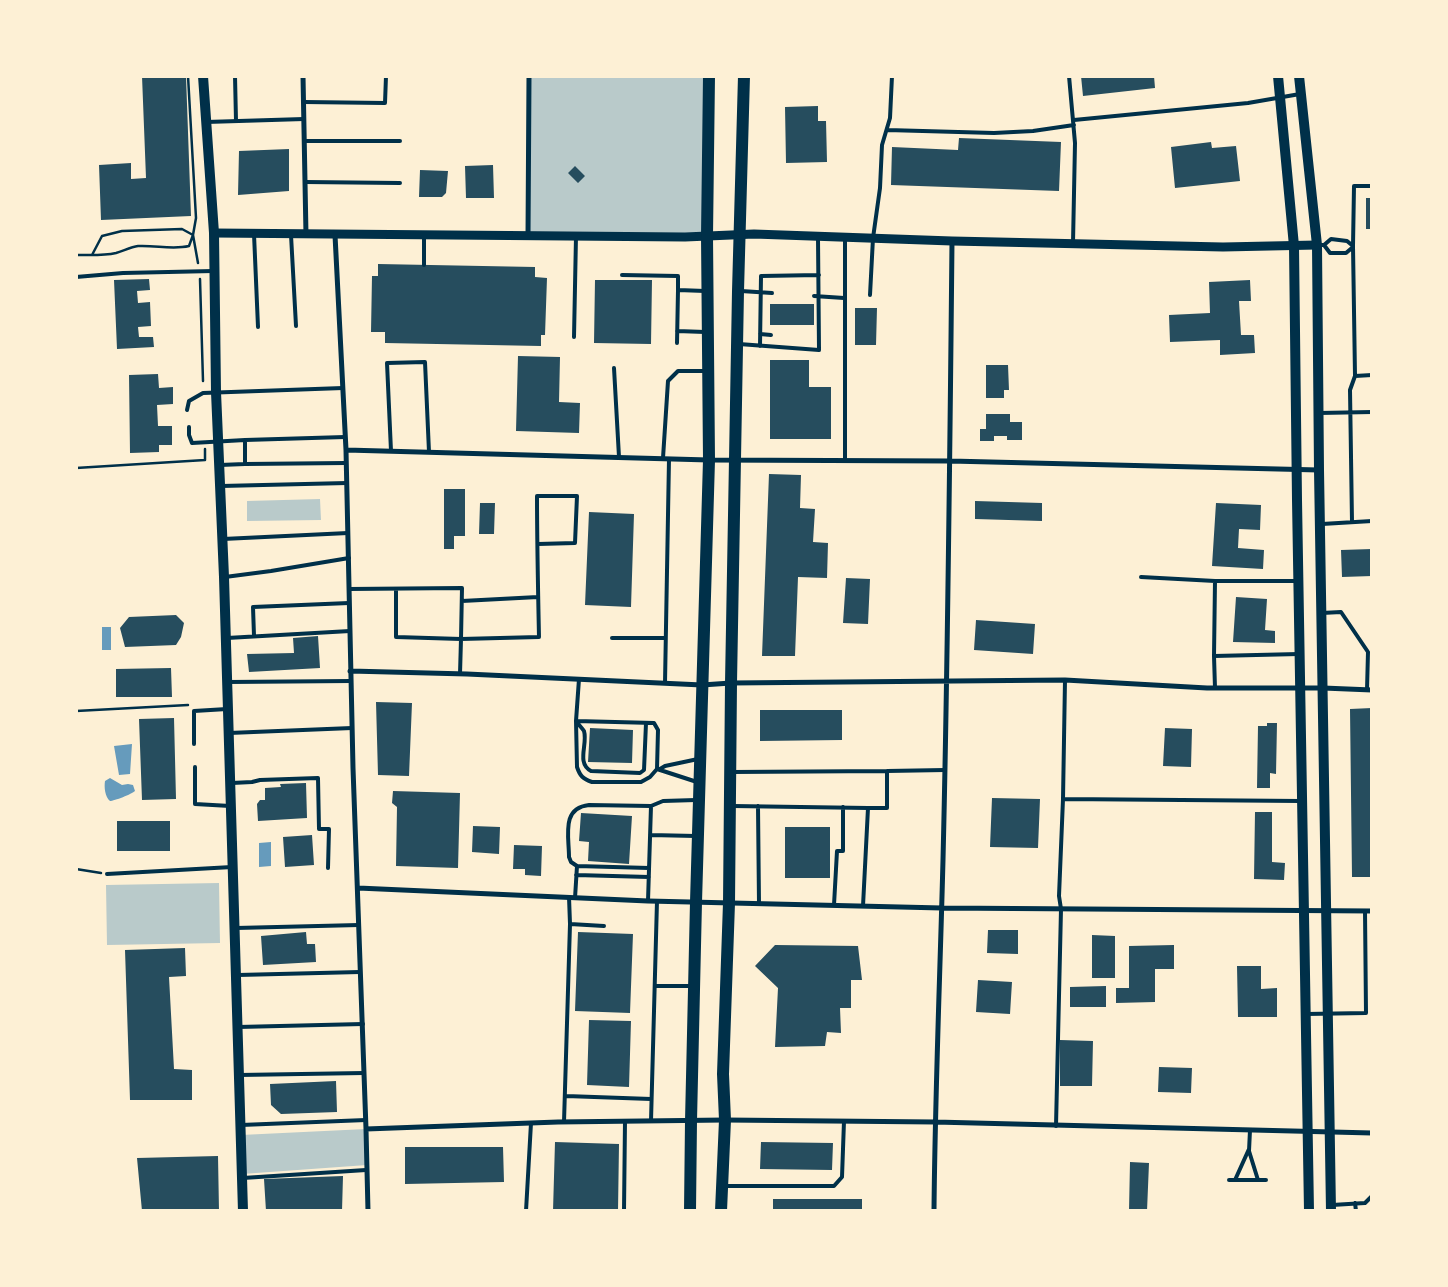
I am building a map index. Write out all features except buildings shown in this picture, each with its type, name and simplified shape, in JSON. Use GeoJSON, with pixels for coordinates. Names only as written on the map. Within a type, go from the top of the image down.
{"type":"FeatureCollection","features":[{"type":"Feature","properties":{"kind":"main road"},"geometry":{"type":"LineString","coordinates":[[203,76],[214,233],[216,392],[224,577],[243,1211]]}},
{"type":"Feature","properties":{"kind":"main road"},"geometry":{"type":"LineString","coordinates":[[690,1211],[699,782],[709,460],[707,236],[709,76]]}},
{"type":"Feature","properties":{"kind":"main road"},"geometry":{"type":"LineString","coordinates":[[721,1211],[725,1120],[724,1074],[729,903],[738,291],[744,76]]}},
{"type":"Feature","properties":{"kind":"main road"},"geometry":{"type":"LineString","coordinates":[[1278,76],[1294,246],[1309,1211]]}},
{"type":"Feature","properties":{"kind":"main road"},"geometry":{"type":"LineString","coordinates":[[1299,76],[1320,246],[1318,413],[1331,1208]]}},
{"type":"Feature","properties":{"kind":"street"},"geometry":{"type":"LineString","coordinates":[[303,76],[306,235]]}},
{"type":"Feature","properties":{"kind":"street"},"geometry":{"type":"LineString","coordinates":[[528,236],[529,76]]}},
{"type":"Feature","properties":{"kind":"street"},"geometry":{"type":"LineString","coordinates":[[214,233],[528,236],[707,236],[740,234],[1223,247],[1320,246]]}},
{"type":"Feature","properties":{"kind":"street"},"geometry":{"type":"LineString","coordinates":[[334,235],[346,450],[350,671],[368,1211]]}},
{"type":"Feature","properties":{"kind":"street"},"geometry":{"type":"LineString","coordinates":[[934,1211],[947,682],[952,241]]}},
{"type":"Feature","properties":{"kind":"street"},"geometry":{"type":"LineString","coordinates":[[346,450],[709,460],[950,461],[1319,470]]}},
{"type":"Feature","properties":{"kind":"street"},"geometry":{"type":"LineString","coordinates":[[350,671],[702,685],[731,683],[1065,680],[1215,688],[1369,690]]}},
{"type":"Feature","properties":{"kind":"street"},"geometry":{"type":"LineString","coordinates":[[358,888],[648,901],[834,906],[1372,911]]}},
{"type":"Feature","properties":{"kind":"street"},"geometry":{"type":"LineString","coordinates":[[366,1130],[564,1122],[725,1120],[935,1122],[1372,1133]]}},
{"type":"Feature","properties":{"kind":"lane"},"geometry":{"type":"LineString","coordinates":[[235,76],[236,121]]}},
{"type":"Feature","properties":{"kind":"lane"},"geometry":{"type":"LineString","coordinates":[[304,102],[385,103],[386,76]]}},
{"type":"Feature","properties":{"kind":"lane"},"geometry":{"type":"LineString","coordinates":[[870,295],[873,238],[880,188],[882,145],[890,118],[892,76]]}},
{"type":"Feature","properties":{"kind":"lane"},"geometry":{"type":"LineString","coordinates":[[1069,76],[1075,143],[1073,243]]}},
{"type":"Feature","properties":{"kind":"lane"},"geometry":{"type":"LineString","coordinates":[[1074,120],[1248,103],[1280,96],[1301,94]]}},
{"type":"Feature","properties":{"kind":"lane"},"geometry":{"type":"LineString","coordinates":[[205,122],[304,119]]}},
{"type":"Feature","properties":{"kind":"lane"},"geometry":{"type":"LineString","coordinates":[[886,130],[994,133],[1033,131],[1074,125]]}},
{"type":"Feature","properties":{"kind":"lane"},"geometry":{"type":"LineString","coordinates":[[304,141],[400,141]]}},
{"type":"Feature","properties":{"kind":"lane"},"geometry":{"type":"LineString","coordinates":[[305,182],[400,183]]}},
{"type":"Feature","properties":{"kind":"lane"},"geometry":{"type":"LineString","coordinates":[[1352,522],[1350,390],[1355,376],[1354,186],[1372,186]]}},
{"type":"Feature","properties":{"kind":"lane"},"geometry":{"type":"LineString","coordinates":[[254,234],[258,327]]}},
{"type":"Feature","properties":{"kind":"lane"},"geometry":{"type":"LineString","coordinates":[[291,234],[296,326]]}},
{"type":"Feature","properties":{"kind":"lane"},"geometry":{"type":"LineString","coordinates":[[424,235],[424,265]]}},
{"type":"Feature","properties":{"kind":"lane"},"geometry":{"type":"LineString","coordinates":[[574,337],[576,236]]}},
{"type":"Feature","properties":{"kind":"lane"},"geometry":{"type":"LineString","coordinates":[[738,344],[819,350],[818,236]]}},
{"type":"Feature","properties":{"kind":"lane"},"geometry":{"type":"LineString","coordinates":[[844,237],[844,460]]}},
{"type":"Feature","properties":{"kind":"lane"},"geometry":{"type":"LineString","coordinates":[[1332,239],[1347,241],[1353,246],[1346,254],[1330,253],[1320,246],[1332,239]]}},
{"type":"Feature","properties":{"kind":"lane"},"geometry":{"type":"LineString","coordinates":[[76,277],[123,273],[213,271]]}},
{"type":"Feature","properties":{"kind":"lane"},"geometry":{"type":"LineString","coordinates":[[622,275],[678,276],[676,343]]}},
{"type":"Feature","properties":{"kind":"lane"},"geometry":{"type":"LineString","coordinates":[[760,346],[761,276],[819,275]]}},
{"type":"Feature","properties":{"kind":"lane"},"geometry":{"type":"LineString","coordinates":[[678,290],[707,292]]}},
{"type":"Feature","properties":{"kind":"lane"},"geometry":{"type":"LineString","coordinates":[[738,291],[772,293]]}},
{"type":"Feature","properties":{"kind":"lane"},"geometry":{"type":"LineString","coordinates":[[814,296],[844,298]]}},
{"type":"Feature","properties":{"kind":"lane"},"geometry":{"type":"LineString","coordinates":[[677,331],[707,332]]}},
{"type":"Feature","properties":{"kind":"lane"},"geometry":{"type":"LineString","coordinates":[[760,334],[772,335]]}},
{"type":"Feature","properties":{"kind":"lane"},"geometry":{"type":"LineString","coordinates":[[812,337],[820,338]]}},
{"type":"Feature","properties":{"kind":"lane"},"geometry":{"type":"LineString","coordinates":[[391,451],[388,363],[425,362],[429,452]]}},
{"type":"Feature","properties":{"kind":"lane"},"geometry":{"type":"LineString","coordinates":[[614,368],[618,457]]}},
{"type":"Feature","properties":{"kind":"lane"},"geometry":{"type":"LineString","coordinates":[[665,684],[668,381],[678,371],[708,371]]}},
{"type":"Feature","properties":{"kind":"lane"},"geometry":{"type":"LineString","coordinates":[[1355,376],[1372,375]]}},
{"type":"Feature","properties":{"kind":"lane"},"geometry":{"type":"LineString","coordinates":[[187,410],[189,401],[203,393],[343,388]]}},
{"type":"Feature","properties":{"kind":"lane"},"geometry":{"type":"LineString","coordinates":[[1318,413],[1371,413]]}},
{"type":"Feature","properties":{"kind":"lane"},"geometry":{"type":"LineString","coordinates":[[189,427],[192,443],[218,440],[345,437]]}},
{"type":"Feature","properties":{"kind":"lane"},"geometry":{"type":"LineString","coordinates":[[245,440],[246,464]]}},
{"type":"Feature","properties":{"kind":"lane"},"geometry":{"type":"LineString","coordinates":[[219,465],[346,463]]}},
{"type":"Feature","properties":{"kind":"lane"},"geometry":{"type":"LineString","coordinates":[[220,486],[347,483]]}},
{"type":"Feature","properties":{"kind":"lane"},"geometry":{"type":"LineString","coordinates":[[396,589],[396,637],[461,640],[539,637],[537,496],[577,496],[575,543],[538,544]]}},
{"type":"Feature","properties":{"kind":"lane"},"geometry":{"type":"LineString","coordinates":[[1320,524],[1372,522]]}},
{"type":"Feature","properties":{"kind":"lane"},"geometry":{"type":"LineString","coordinates":[[222,539],[348,533]]}},
{"type":"Feature","properties":{"kind":"lane"},"geometry":{"type":"LineString","coordinates":[[224,577],[349,558]]}},
{"type":"Feature","properties":{"kind":"lane"},"geometry":{"type":"LineString","coordinates":[[1141,577],[1215,581],[1299,581]]}},
{"type":"Feature","properties":{"kind":"lane"},"geometry":{"type":"LineString","coordinates":[[1215,581],[1215,688]]}},
{"type":"Feature","properties":{"kind":"lane"},"geometry":{"type":"LineString","coordinates":[[349,589],[462,588],[460,674]]}},
{"type":"Feature","properties":{"kind":"lane"},"geometry":{"type":"LineString","coordinates":[[462,601],[538,597]]}},
{"type":"Feature","properties":{"kind":"lane"},"geometry":{"type":"LineString","coordinates":[[254,636],[253,607],[349,602]]}},
{"type":"Feature","properties":{"kind":"lane"},"geometry":{"type":"LineString","coordinates":[[1322,613],[1341,612],[1370,652],[1369,690]]}},
{"type":"Feature","properties":{"kind":"lane"},"geometry":{"type":"LineString","coordinates":[[225,638],[350,631]]}},
{"type":"Feature","properties":{"kind":"lane"},"geometry":{"type":"LineString","coordinates":[[612,638],[665,638]]}},
{"type":"Feature","properties":{"kind":"lane"},"geometry":{"type":"LineString","coordinates":[[1214,656],[1300,654]]}},
{"type":"Feature","properties":{"kind":"lane"},"geometry":{"type":"LineString","coordinates":[[579,679],[576,721],[577,767],[579,774],[584,779],[592,782],[641,782],[665,766],[700,759]]}},
{"type":"Feature","properties":{"kind":"lane"},"geometry":{"type":"LineString","coordinates":[[1056,1126],[1061,909],[1059,896],[1065,680]]}},
{"type":"Feature","properties":{"kind":"lane"},"geometry":{"type":"LineString","coordinates":[[226,682],[351,681]]}},
{"type":"Feature","properties":{"kind":"lane"},"geometry":{"type":"LineString","coordinates":[[194,744],[194,711],[227,709]]}},
{"type":"Feature","properties":{"kind":"lane"},"geometry":{"type":"LineString","coordinates":[[576,721],[654,723],[658,730],[658,769]]}},
{"type":"Feature","properties":{"kind":"lane"},"geometry":{"type":"LineString","coordinates":[[576,721],[584,732],[584,763],[586,769],[590,771],[640,773],[644,770],[646,723]]}},
{"type":"Feature","properties":{"kind":"lane"},"geometry":{"type":"LineString","coordinates":[[228,733],[352,728]]}},
{"type":"Feature","properties":{"kind":"lane"},"geometry":{"type":"LineString","coordinates":[[195,767],[195,804],[230,806]]}},
{"type":"Feature","properties":{"kind":"lane"},"geometry":{"type":"LineString","coordinates":[[658,769],[699,782]]}},
{"type":"Feature","properties":{"kind":"lane"},"geometry":{"type":"LineString","coordinates":[[730,772],[945,770]]}},
{"type":"Feature","properties":{"kind":"lane"},"geometry":{"type":"LineString","coordinates":[[730,806],[887,808],[887,771]]}},
{"type":"Feature","properties":{"kind":"lane"},"geometry":{"type":"LineString","coordinates":[[230,784],[260,780],[318,778],[319,829],[329,829],[328,868]]}},
{"type":"Feature","properties":{"kind":"lane"},"geometry":{"type":"LineString","coordinates":[[1063,798],[1302,801]]}},
{"type":"Feature","properties":{"kind":"lane"},"geometry":{"type":"LineString","coordinates":[[649,868],[577,866],[571,862],[569,857],[569,820],[573,811],[580,806],[589,805],[651,806],[663,801],[699,800]]}},
{"type":"Feature","properties":{"kind":"lane"},"geometry":{"type":"LineString","coordinates":[[648,901],[651,806]]}},
{"type":"Feature","properties":{"kind":"lane"},"geometry":{"type":"LineString","coordinates":[[758,806],[760,904]]}},
{"type":"Feature","properties":{"kind":"lane"},"geometry":{"type":"LineString","coordinates":[[834,906],[837,851],[843,851],[843,807]]}},
{"type":"Feature","properties":{"kind":"lane"},"geometry":{"type":"LineString","coordinates":[[862,906],[868,808]]}},
{"type":"Feature","properties":{"kind":"lane"},"geometry":{"type":"LineString","coordinates":[[650,835],[698,836]]}},
{"type":"Feature","properties":{"kind":"lane"},"geometry":{"type":"LineString","coordinates":[[564,1122],[570,924],[577,866]]}},
{"type":"Feature","properties":{"kind":"lane"},"geometry":{"type":"LineString","coordinates":[[107,874],[232,867]]}},
{"type":"Feature","properties":{"kind":"lane"},"geometry":{"type":"LineString","coordinates":[[576,875],[649,877]]}},
{"type":"Feature","properties":{"kind":"lane"},"geometry":{"type":"LineString","coordinates":[[651,1121],[657,901]]}},
{"type":"Feature","properties":{"kind":"lane"},"geometry":{"type":"LineString","coordinates":[[1306,1014],[1366,1013],[1365,911]]}},
{"type":"Feature","properties":{"kind":"lane"},"geometry":{"type":"LineString","coordinates":[[570,924],[604,926]]}},
{"type":"Feature","properties":{"kind":"lane"},"geometry":{"type":"LineString","coordinates":[[234,928],[359,925]]}},
{"type":"Feature","properties":{"kind":"lane"},"geometry":{"type":"LineString","coordinates":[[236,976],[360,972]]}},
{"type":"Feature","properties":{"kind":"lane"},"geometry":{"type":"LineString","coordinates":[[654,986],[694,986]]}},
{"type":"Feature","properties":{"kind":"lane"},"geometry":{"type":"LineString","coordinates":[[238,1027],[363,1024]]}},
{"type":"Feature","properties":{"kind":"lane"},"geometry":{"type":"LineString","coordinates":[[239,1076],[364,1073]]}},
{"type":"Feature","properties":{"kind":"lane"},"geometry":{"type":"LineString","coordinates":[[566,1096],[651,1099]]}},
{"type":"Feature","properties":{"kind":"lane"},"geometry":{"type":"LineString","coordinates":[[240,1126],[366,1120]]}},
{"type":"Feature","properties":{"kind":"lane"},"geometry":{"type":"LineString","coordinates":[[624,1211],[625,1121]]}},
{"type":"Feature","properties":{"kind":"lane"},"geometry":{"type":"LineString","coordinates":[[723,1186],[834,1186],[842,1177],[844,1121]]}},
{"type":"Feature","properties":{"kind":"lane"},"geometry":{"type":"LineString","coordinates":[[526,1211],[531,1123]]}},
{"type":"Feature","properties":{"kind":"lane"},"geometry":{"type":"LineString","coordinates":[[1250,1130],[1249,1149],[1258,1180]]}},
{"type":"Feature","properties":{"kind":"lane"},"geometry":{"type":"LineString","coordinates":[[1236,1180],[1249,1149]]}},
{"type":"Feature","properties":{"kind":"lane"},"geometry":{"type":"LineString","coordinates":[[242,1178],[317,1175],[366,1170]]}},
{"type":"Feature","properties":{"kind":"lane"},"geometry":{"type":"LineString","coordinates":[[1229,1180],[1266,1180]]}},
{"type":"Feature","properties":{"kind":"lane"},"geometry":{"type":"LineString","coordinates":[[1331,1208],[1365,1203],[1372,1196]]}},
{"type":"Feature","properties":{"kind":"lane"},"geometry":{"type":"LineString","coordinates":[[1356,1203],[1356,1211]]}},
{"type":"Feature","properties":{"kind":"path"},"geometry":{"type":"LineString","coordinates":[[76,254],[92,255],[113,254],[135,246],[177,249],[189,246],[193,234],[182,229],[122,231],[102,236],[92,255]]}},
{"type":"Feature","properties":{"kind":"path"},"geometry":{"type":"LineString","coordinates":[[76,468],[206,460]]}},
{"type":"Feature","properties":{"kind":"path"},"geometry":{"type":"LineString","coordinates":[[76,711],[189,705]]}},
{"type":"Feature","properties":{"kind":"path"},"geometry":{"type":"LineString","coordinates":[[76,869],[107,874]]}},
{"type":"Feature","properties":{"kind":"shaded area"},"geometry":{"type":"Polygon","coordinates":[[[529,76],[709,76],[707,236],[528,236],[529,76]]]}},
{"type":"Feature","properties":{"kind":"shaded area"},"geometry":{"type":"Polygon","coordinates":[[[320,499],[321,520],[247,521],[247,501],[320,499]]]}},
{"type":"Feature","properties":{"kind":"shaded area"},"geometry":{"type":"Polygon","coordinates":[[[219,883],[220,943],[107,945],[106,885],[219,883]]]}},
{"type":"Feature","properties":{"kind":"shaded area"},"geometry":{"type":"Polygon","coordinates":[[[366,1129],[367,1165],[242,1174],[241,1135],[366,1129]]]}},
{"type":"Feature","properties":{"kind":"water"},"geometry":{"type":"Polygon","coordinates":[[[102,627],[111,627],[111,650],[102,650],[102,627]]]}},
{"type":"Feature","properties":{"kind":"water"},"geometry":{"type":"Polygon","coordinates":[[[132,744],[130,774],[119,775],[114,746],[132,744]]]}},
{"type":"Feature","properties":{"kind":"water"},"geometry":{"type":"Polygon","coordinates":[[[110,778],[122,785],[133,785],[135,791],[110,801],[106,794],[105,781],[110,778]]]}},
{"type":"Feature","properties":{"kind":"water"},"geometry":{"type":"Polygon","coordinates":[[[271,842],[271,866],[259,867],[259,843],[271,842]]]}}]}
